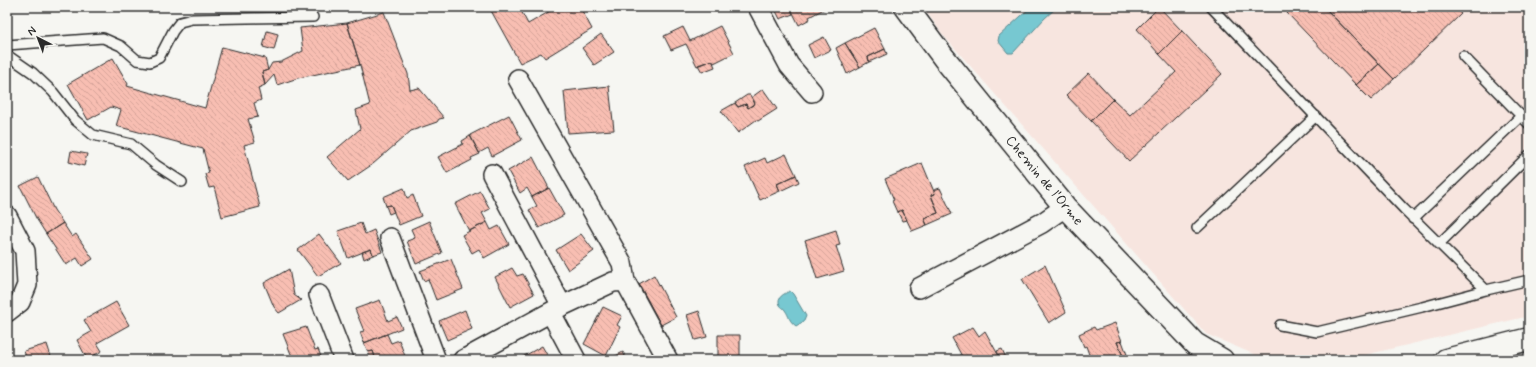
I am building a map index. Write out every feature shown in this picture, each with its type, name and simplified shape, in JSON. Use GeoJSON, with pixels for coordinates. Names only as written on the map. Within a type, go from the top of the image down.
{"type":"FeatureCollection","features":[{"type":"Feature","properties":{"kind":"street"},"geometry":{"type":"LineString","coordinates":[[758,7],[789,65],[812,92]]}},
{"type":"Feature","properties":{"kind":"street","name":"Chemin de l'Orme"},"geometry":{"type":"LineString","coordinates":[[906,7],[944,58],[1065,207],[1198,352],[1222,360]]}},
{"type":"Feature","properties":{"kind":"street"},"geometry":{"type":"LineString","coordinates":[[518,79],[622,263],[625,281],[668,360]]}},
{"type":"Feature","properties":{"kind":"street"},"geometry":{"type":"LineString","coordinates":[[492,174],[556,310],[576,360]]}},
{"type":"Feature","properties":{"kind":"street"},"geometry":{"type":"LineString","coordinates":[[919,288],[1042,223],[1065,207]]}},
{"type":"Feature","properties":{"kind":"street"},"geometry":{"type":"LineString","coordinates":[[7,216],[25,250],[26,285],[20,302],[7,312]]}},
{"type":"Feature","properties":{"kind":"street"},"geometry":{"type":"LineString","coordinates":[[390,238],[436,360]]}},
{"type":"Feature","properties":{"kind":"street"},"geometry":{"type":"LineString","coordinates":[[463,360],[556,310],[613,282],[625,281]]}},
{"type":"Feature","properties":{"kind":"street"},"geometry":{"type":"LineString","coordinates":[[318,295],[344,360]]}},
{"type":"Feature","properties":{"kind":"street"},"geometry":{"type":"LineString","coordinates":[[1446,360],[1529,338]]}},
{"type":"Feature","properties":{"kind":"lane"},"geometry":{"type":"LineString","coordinates":[[1211,7],[1413,219],[1486,290]]}},
{"type":"Feature","properties":{"kind":"lane"},"geometry":{"type":"LineString","coordinates":[[7,45],[103,38],[120,46],[137,60],[150,62],[159,58],[173,31],[180,22],[192,19],[313,17]]}},
{"type":"Feature","properties":{"kind":"lane"},"geometry":{"type":"LineString","coordinates":[[7,55],[54,92],[75,120],[93,135],[131,144],[156,165],[182,182]]}},
{"type":"Feature","properties":{"kind":"lane"},"geometry":{"type":"LineString","coordinates":[[1463,56],[1529,124]]}},
{"type":"Feature","properties":{"kind":"lane"},"geometry":{"type":"LineString","coordinates":[[1197,228],[1316,116]]}},
{"type":"Feature","properties":{"kind":"lane"},"geometry":{"type":"LineString","coordinates":[[1413,219],[1521,116]]}},
{"type":"Feature","properties":{"kind":"lane"},"geometry":{"type":"LineString","coordinates":[[1439,244],[1529,155]]}},
{"type":"Feature","properties":{"kind":"lane"},"geometry":{"type":"LineString","coordinates":[[1280,325],[1317,332],[1529,280]]}},
{"type":"Feature","properties":{"kind":"shaded area"},"geometry":{"type":"Polygon","coordinates":[[[923,7],[1529,7],[1529,316],[1344,360],[1276,360],[1258,356],[1206,334],[943,35],[923,7]]]}},
{"type":"Feature","properties":{"kind":"water"},"geometry":{"type":"Polygon","coordinates":[[[1031,7],[1057,7],[1013,53],[1008,53],[998,41],[999,36],[1031,7]]]}},
{"type":"Feature","properties":{"kind":"water"},"geometry":{"type":"Polygon","coordinates":[[[790,291],[806,316],[804,321],[796,326],[779,302],[781,296],[790,291]]]}},
{"type":"Feature","properties":{"kind":"building"},"geometry":{"type":"Polygon","coordinates":[[[489,7],[519,7],[528,24],[557,7],[580,7],[592,29],[545,58],[541,53],[520,63],[489,7]]]}},
{"type":"Feature","properties":{"kind":"building"},"geometry":{"type":"Polygon","coordinates":[[[774,7],[790,7],[793,14],[780,19],[774,7]]]}},
{"type":"Feature","properties":{"kind":"building"},"geometry":{"type":"Polygon","coordinates":[[[790,7],[823,7],[824,9],[809,17],[810,19],[799,25],[790,7]]]}},
{"type":"Feature","properties":{"kind":"building"},"geometry":{"type":"Polygon","coordinates":[[[1159,7],[1182,31],[1159,54],[1137,29],[1159,7]]]}},
{"type":"Feature","properties":{"kind":"building"},"geometry":{"type":"Polygon","coordinates":[[[1293,7],[1324,7],[1379,64],[1356,85],[1287,13],[1293,7]]]}},
{"type":"Feature","properties":{"kind":"building"},"geometry":{"type":"Polygon","coordinates":[[[1324,7],[1455,7],[1461,14],[1394,79],[1324,7]]]}},
{"type":"Feature","properties":{"kind":"building"},"geometry":{"type":"Polygon","coordinates":[[[384,12],[408,74],[410,90],[419,88],[444,118],[411,131],[373,164],[348,181],[327,157],[360,129],[356,110],[370,105],[347,23],[384,12]]]}},
{"type":"Feature","properties":{"kind":"building"},"geometry":{"type":"Polygon","coordinates":[[[347,23],[360,65],[298,78],[277,85],[274,75],[265,85],[262,72],[268,70],[272,63],[281,62],[303,51],[300,28],[347,23]]]}},
{"type":"Feature","properties":{"kind":"building"},"geometry":{"type":"Polygon","coordinates":[[[720,26],[734,53],[714,63],[712,60],[697,66],[686,44],[671,50],[664,36],[683,27],[690,41],[720,26]]]}},
{"type":"Feature","properties":{"kind":"building"},"geometry":{"type":"Polygon","coordinates":[[[874,28],[885,49],[868,57],[869,62],[860,67],[845,43],[874,28]]]}},
{"type":"Feature","properties":{"kind":"building"},"geometry":{"type":"Polygon","coordinates":[[[267,31],[278,34],[274,50],[263,47],[267,31]]]}},
{"type":"Feature","properties":{"kind":"building"},"geometry":{"type":"Polygon","coordinates":[[[1182,31],[1222,74],[1129,161],[1091,121],[1113,99],[1130,115],[1176,72],[1159,54],[1182,31]]]}},
{"type":"Feature","properties":{"kind":"building"},"geometry":{"type":"Polygon","coordinates":[[[601,34],[614,52],[594,65],[582,48],[601,34]]]}},
{"type":"Feature","properties":{"kind":"building"},"geometry":{"type":"Polygon","coordinates":[[[824,37],[831,50],[814,58],[808,45],[824,37]]]}},
{"type":"Feature","properties":{"kind":"building"},"geometry":{"type":"Polygon","coordinates":[[[845,43],[860,67],[847,74],[836,48],[845,43]]]}},
{"type":"Feature","properties":{"kind":"building"},"geometry":{"type":"Polygon","coordinates":[[[222,47],[265,58],[268,70],[262,72],[265,85],[258,88],[261,100],[254,103],[258,117],[248,119],[255,142],[244,145],[260,207],[222,217],[214,187],[209,188],[205,174],[209,173],[203,149],[116,126],[121,110],[111,107],[88,120],[68,84],[113,58],[128,84],[127,86],[205,108],[222,47]]]}},
{"type":"Feature","properties":{"kind":"building"},"geometry":{"type":"Polygon","coordinates":[[[885,49],[887,54],[869,62],[868,57],[885,49]]]}},
{"type":"Feature","properties":{"kind":"building"},"geometry":{"type":"Polygon","coordinates":[[[712,60],[715,67],[702,72],[698,65],[712,60]]]}},
{"type":"Feature","properties":{"kind":"building"},"geometry":{"type":"Polygon","coordinates":[[[1379,64],[1394,79],[1371,100],[1356,85],[1379,64]]]}},
{"type":"Feature","properties":{"kind":"building"},"geometry":{"type":"Polygon","coordinates":[[[1089,73],[1113,99],[1091,121],[1066,95],[1089,73]]]}},
{"type":"Feature","properties":{"kind":"building"},"geometry":{"type":"Polygon","coordinates":[[[609,86],[614,130],[568,133],[564,91],[609,86]]]}},
{"type":"Feature","properties":{"kind":"building"},"geometry":{"type":"Polygon","coordinates":[[[763,89],[777,109],[758,121],[756,120],[738,133],[721,111],[735,103],[738,107],[746,104],[748,108],[755,103],[752,97],[763,89]]]}},
{"type":"Feature","properties":{"kind":"building"},"geometry":{"type":"Polygon","coordinates":[[[747,95],[750,95],[755,104],[748,108],[746,104],[738,107],[735,103],[747,95]]]}},
{"type":"Feature","properties":{"kind":"building"},"geometry":{"type":"Polygon","coordinates":[[[509,115],[522,140],[492,156],[488,148],[479,153],[470,135],[509,115]]]}},
{"type":"Feature","properties":{"kind":"building"},"geometry":{"type":"Polygon","coordinates":[[[470,136],[480,154],[471,158],[472,160],[447,173],[438,157],[463,144],[462,141],[470,136]]]}},
{"type":"Feature","properties":{"kind":"building"},"geometry":{"type":"Polygon","coordinates":[[[71,151],[87,154],[84,166],[69,162],[71,151]]]}},
{"type":"Feature","properties":{"kind":"building"},"geometry":{"type":"Polygon","coordinates":[[[786,154],[796,175],[777,184],[780,191],[760,200],[745,167],[765,158],[767,163],[786,154]]]}},
{"type":"Feature","properties":{"kind":"building"},"geometry":{"type":"Polygon","coordinates":[[[533,157],[549,188],[532,197],[527,188],[520,193],[508,171],[533,157]]]}},
{"type":"Feature","properties":{"kind":"building"},"geometry":{"type":"Polygon","coordinates":[[[922,163],[935,194],[931,195],[938,213],[924,218],[927,225],[912,231],[902,210],[897,212],[892,201],[894,200],[885,179],[922,163]]]}},
{"type":"Feature","properties":{"kind":"building"},"geometry":{"type":"Polygon","coordinates":[[[796,175],[799,182],[780,191],[777,184],[796,175]]]}},
{"type":"Feature","properties":{"kind":"building"},"geometry":{"type":"Polygon","coordinates":[[[38,177],[54,210],[63,223],[46,234],[20,186],[38,177]]]}},
{"type":"Feature","properties":{"kind":"building"},"geometry":{"type":"Polygon","coordinates":[[[404,188],[407,198],[413,195],[421,216],[399,225],[391,205],[386,206],[383,197],[404,188]]]}},
{"type":"Feature","properties":{"kind":"building"},"geometry":{"type":"Polygon","coordinates":[[[549,188],[564,215],[539,228],[529,210],[537,206],[532,197],[549,188]]]}},
{"type":"Feature","properties":{"kind":"building"},"geometry":{"type":"Polygon","coordinates":[[[940,188],[952,214],[927,225],[924,218],[938,213],[931,195],[935,194],[934,190],[940,188]]]}},
{"type":"Feature","properties":{"kind":"building"},"geometry":{"type":"Polygon","coordinates":[[[480,191],[490,209],[482,213],[487,222],[469,231],[455,204],[480,191]]]}},
{"type":"Feature","properties":{"kind":"building"},"geometry":{"type":"Polygon","coordinates":[[[391,205],[394,212],[389,214],[386,206],[391,205]]]}},
{"type":"Feature","properties":{"kind":"building"},"geometry":{"type":"Polygon","coordinates":[[[902,210],[907,220],[902,221],[898,212],[902,210]]]}},
{"type":"Feature","properties":{"kind":"building"},"geometry":{"type":"Polygon","coordinates":[[[429,221],[442,253],[416,264],[407,241],[415,238],[411,229],[429,221]]]}},
{"type":"Feature","properties":{"kind":"building"},"geometry":{"type":"Polygon","coordinates":[[[487,222],[491,230],[499,226],[509,244],[484,258],[479,249],[472,253],[462,235],[487,222]]]}},
{"type":"Feature","properties":{"kind":"building"},"geometry":{"type":"Polygon","coordinates":[[[63,223],[72,237],[76,234],[93,259],[82,266],[77,258],[66,265],[46,234],[63,223]]]}},
{"type":"Feature","properties":{"kind":"building"},"geometry":{"type":"Polygon","coordinates":[[[361,223],[365,234],[374,230],[382,252],[373,255],[371,249],[348,258],[338,231],[361,223]]]}},
{"type":"Feature","properties":{"kind":"building"},"geometry":{"type":"Polygon","coordinates":[[[836,230],[840,245],[836,246],[844,271],[817,279],[805,240],[836,230]]]}},
{"type":"Feature","properties":{"kind":"building"},"geometry":{"type":"Polygon","coordinates":[[[319,234],[341,263],[318,276],[298,250],[319,234]]]}},
{"type":"Feature","properties":{"kind":"building"},"geometry":{"type":"Polygon","coordinates":[[[581,234],[594,251],[568,270],[556,250],[581,234]]]}},
{"type":"Feature","properties":{"kind":"building"},"geometry":{"type":"Polygon","coordinates":[[[371,249],[373,255],[364,259],[362,252],[371,249]]]}},
{"type":"Feature","properties":{"kind":"building"},"geometry":{"type":"Polygon","coordinates":[[[451,259],[463,289],[436,300],[428,279],[424,281],[420,271],[451,259]]]}},
{"type":"Feature","properties":{"kind":"building"},"geometry":{"type":"Polygon","coordinates":[[[1045,265],[1066,312],[1049,323],[1022,279],[1045,265]]]}},
{"type":"Feature","properties":{"kind":"building"},"geometry":{"type":"Polygon","coordinates":[[[512,268],[517,276],[523,274],[534,294],[510,307],[495,277],[512,268]]]}},
{"type":"Feature","properties":{"kind":"building"},"geometry":{"type":"Polygon","coordinates":[[[289,269],[294,295],[301,300],[279,313],[274,307],[264,283],[289,269]]]}},
{"type":"Feature","properties":{"kind":"building"},"geometry":{"type":"Polygon","coordinates":[[[654,275],[676,317],[661,325],[639,284],[654,275]]]}},
{"type":"Feature","properties":{"kind":"building"},"geometry":{"type":"Polygon","coordinates":[[[380,300],[388,321],[397,317],[402,328],[364,343],[360,332],[364,331],[355,309],[380,300]]]}},
{"type":"Feature","properties":{"kind":"building"},"geometry":{"type":"Polygon","coordinates":[[[116,302],[129,325],[97,343],[102,351],[87,359],[77,340],[91,332],[84,320],[116,302]]]}},
{"type":"Feature","properties":{"kind":"building"},"geometry":{"type":"Polygon","coordinates":[[[603,307],[622,316],[617,325],[620,327],[606,356],[584,344],[603,307]]]}},
{"type":"Feature","properties":{"kind":"building"},"geometry":{"type":"Polygon","coordinates":[[[465,310],[472,329],[447,340],[439,321],[465,310]]]}},
{"type":"Feature","properties":{"kind":"building"},"geometry":{"type":"Polygon","coordinates":[[[699,311],[707,337],[695,340],[687,315],[699,311]]]}},
{"type":"Feature","properties":{"kind":"building"},"geometry":{"type":"Polygon","coordinates":[[[1115,323],[1122,341],[1117,342],[1123,356],[1118,358],[1119,360],[1091,360],[1086,346],[1084,347],[1079,334],[1094,327],[1096,330],[1115,323]]]}},
{"type":"Feature","properties":{"kind":"building"},"geometry":{"type":"Polygon","coordinates":[[[306,327],[315,350],[318,349],[322,359],[300,360],[299,357],[293,359],[283,334],[306,327]]]}},
{"type":"Feature","properties":{"kind":"building"},"geometry":{"type":"Polygon","coordinates":[[[973,327],[979,336],[985,331],[1001,360],[964,360],[952,338],[973,327]]]}},
{"type":"Feature","properties":{"kind":"building"},"geometry":{"type":"Polygon","coordinates":[[[387,334],[391,343],[399,340],[406,359],[376,360],[373,351],[368,352],[364,343],[387,334]]]}},
{"type":"Feature","properties":{"kind":"building"},"geometry":{"type":"Polygon","coordinates":[[[718,335],[740,335],[740,360],[718,360],[718,335]]]}},
{"type":"Feature","properties":{"kind":"building"},"geometry":{"type":"Polygon","coordinates":[[[1122,341],[1129,360],[1119,360],[1118,358],[1123,356],[1117,342],[1122,341]]]}},
{"type":"Feature","properties":{"kind":"building"},"geometry":{"type":"Polygon","coordinates":[[[47,344],[52,360],[27,360],[24,351],[47,344]]]}},
{"type":"Feature","properties":{"kind":"building"},"geometry":{"type":"Polygon","coordinates":[[[542,346],[550,360],[519,359],[542,346]]]}},
{"type":"Feature","properties":{"kind":"building"},"geometry":{"type":"Polygon","coordinates":[[[1002,349],[1006,358],[1001,360],[997,351],[1002,349]]]}},
{"type":"Feature","properties":{"kind":"building"},"geometry":{"type":"Polygon","coordinates":[[[373,351],[376,360],[371,360],[368,352],[373,351]]]}},
{"type":"Feature","properties":{"kind":"building"},"geometry":{"type":"Polygon","coordinates":[[[623,352],[627,360],[608,360],[623,352]]]}}]}
